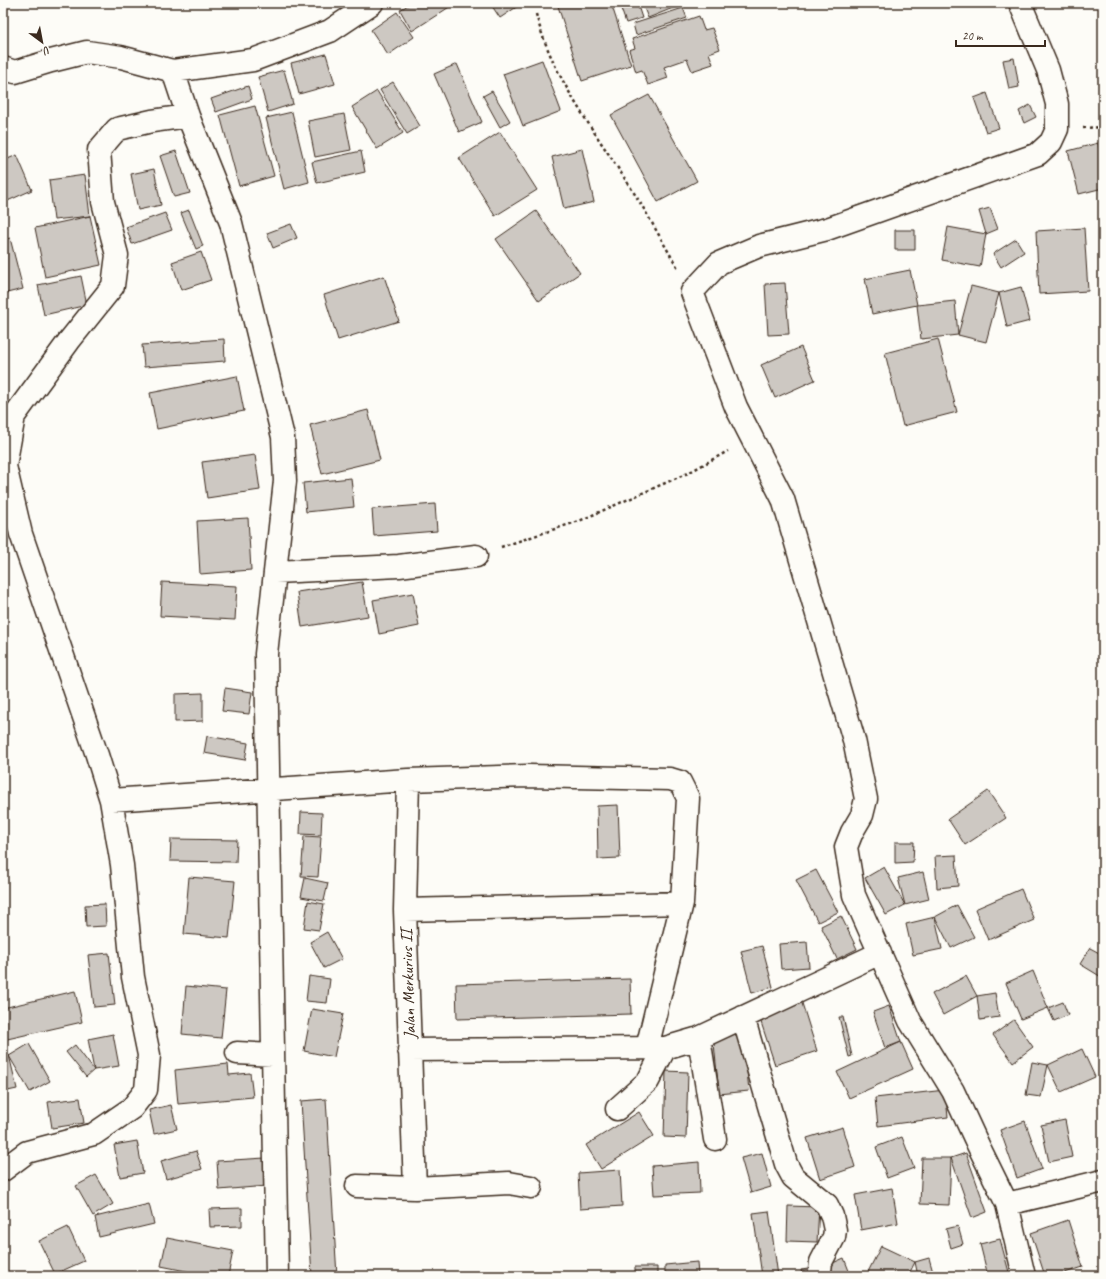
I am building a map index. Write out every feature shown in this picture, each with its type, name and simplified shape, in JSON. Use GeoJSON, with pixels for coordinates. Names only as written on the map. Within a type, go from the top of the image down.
{"type":"FeatureCollection","features":[{"type":"Feature","properties":{"kind":"street"},"geometry":{"type":"LineString","coordinates":[[3,68],[15,72],[87,52],[121,57],[173,71],[252,60],[330,31],[372,3]]}},
{"type":"Feature","properties":{"kind":"street"},"geometry":{"type":"LineString","coordinates":[[1020,3],[1048,70],[1057,104],[1057,129],[1051,142],[1038,154],[827,229],[759,246],[719,263],[692,292],[736,407],[783,499],[854,740],[866,799],[862,814],[846,847],[854,895],[910,1021],[953,1091],[1007,1204],[1024,1276]]}},
{"type":"Feature","properties":{"kind":"street"},"geometry":{"type":"LineString","coordinates":[[173,71],[188,116],[231,223],[283,437],[285,481],[266,654],[276,1276]]}},
{"type":"Feature","properties":{"kind":"street"},"geometry":{"type":"LineString","coordinates":[[3,1170],[27,1152],[94,1134],[132,1108],[146,1090],[149,1055],[133,977],[122,865],[111,800],[95,748],[21,534],[5,466],[14,416],[69,341],[113,286],[117,255],[103,202],[100,150],[117,128],[188,116]]}},
{"type":"Feature","properties":{"kind":"street"},"geometry":{"type":"LineString","coordinates":[[275,572],[399,566],[476,556]]}},
{"type":"Feature","properties":{"kind":"street"},"geometry":{"type":"LineString","coordinates":[[111,800],[408,780],[529,776],[670,779],[680,782],[688,798],[682,903],[656,1048],[648,1080],[617,1108]]}},
{"type":"Feature","properties":{"kind":"street","name":"Jalan Merkurius II"},"geometry":{"type":"LineString","coordinates":[[408,780],[406,910],[409,1050],[415,1188]]}},
{"type":"Feature","properties":{"kind":"street"},"geometry":{"type":"LineString","coordinates":[[406,910],[682,903]]}},
{"type":"Feature","properties":{"kind":"street"},"geometry":{"type":"LineString","coordinates":[[409,1050],[656,1048],[699,1038],[880,953]]}},
{"type":"Feature","properties":{"kind":"street"},"geometry":{"type":"LineString","coordinates":[[743,1017],[786,1164],[793,1177],[827,1205],[832,1216],[835,1230],[834,1237],[821,1262],[821,1276]]}},
{"type":"Feature","properties":{"kind":"street"},"geometry":{"type":"LineString","coordinates":[[699,1038],[715,1139]]}},
{"type":"Feature","properties":{"kind":"street"},"geometry":{"type":"LineString","coordinates":[[237,1053],[273,1055]]}},
{"type":"Feature","properties":{"kind":"street"},"geometry":{"type":"LineString","coordinates":[[1007,1204],[1103,1181]]}},
{"type":"Feature","properties":{"kind":"street"},"geometry":{"type":"LineString","coordinates":[[357,1186],[415,1188],[509,1182],[531,1187]]}},
{"type":"Feature","properties":{"kind":"path"},"geometry":{"type":"LineString","coordinates":[[536,14],[542,36],[558,73],[584,117],[626,181],[692,292]]}},
{"type":"Feature","properties":{"kind":"path"},"geometry":{"type":"LineString","coordinates":[[476,556],[579,521],[688,473],[752,438]]}},
{"type":"Feature","properties":{"kind":"building"},"geometry":{"type":"Polygon","coordinates":[[[411,3],[454,4],[412,31],[400,10],[411,3]]]}},
{"type":"Feature","properties":{"kind":"building"},"geometry":{"type":"Polygon","coordinates":[[[490,3],[515,3],[518,6],[500,18],[490,3]]]}},
{"type":"Feature","properties":{"kind":"building"},"geometry":{"type":"Polygon","coordinates":[[[557,3],[611,3],[631,65],[582,81],[557,3]]]}},
{"type":"Feature","properties":{"kind":"building"},"geometry":{"type":"Polygon","coordinates":[[[619,3],[637,3],[642,18],[626,23],[619,3]]]}},
{"type":"Feature","properties":{"kind":"building"},"geometry":{"type":"Polygon","coordinates":[[[642,3],[683,3],[683,4],[648,18],[642,3]]]}},
{"type":"Feature","properties":{"kind":"building"},"geometry":{"type":"Polygon","coordinates":[[[683,8],[687,18],[636,35],[633,24],[683,8]]]}},
{"type":"Feature","properties":{"kind":"building"},"geometry":{"type":"Polygon","coordinates":[[[397,12],[414,37],[388,55],[371,30],[397,12]]]}},
{"type":"Feature","properties":{"kind":"building"},"geometry":{"type":"Polygon","coordinates":[[[699,16],[704,30],[712,28],[720,49],[709,53],[713,64],[692,71],[687,59],[664,67],[668,78],[648,85],[642,70],[636,72],[629,50],[635,48],[632,39],[699,16]]]}},
{"type":"Feature","properties":{"kind":"building"},"geometry":{"type":"Polygon","coordinates":[[[326,54],[335,84],[299,94],[291,63],[326,54]]]}},
{"type":"Feature","properties":{"kind":"building"},"geometry":{"type":"Polygon","coordinates":[[[1014,58],[1019,87],[1009,89],[1003,60],[1014,58]]]}},
{"type":"Feature","properties":{"kind":"building"},"geometry":{"type":"Polygon","coordinates":[[[542,60],[561,111],[523,126],[503,74],[542,60]]]}},
{"type":"Feature","properties":{"kind":"building"},"geometry":{"type":"Polygon","coordinates":[[[457,64],[482,122],[459,132],[434,74],[457,64]]]}},
{"type":"Feature","properties":{"kind":"building"},"geometry":{"type":"Polygon","coordinates":[[[284,70],[293,104],[268,112],[258,77],[284,70]]]}},
{"type":"Feature","properties":{"kind":"building"},"geometry":{"type":"Polygon","coordinates":[[[393,82],[420,126],[407,134],[380,90],[393,82]]]}},
{"type":"Feature","properties":{"kind":"building"},"geometry":{"type":"Polygon","coordinates":[[[248,86],[252,99],[216,112],[211,99],[248,86]]]}},
{"type":"Feature","properties":{"kind":"building"},"geometry":{"type":"Polygon","coordinates":[[[377,91],[403,133],[377,149],[352,107],[377,91]]]}},
{"type":"Feature","properties":{"kind":"building"},"geometry":{"type":"Polygon","coordinates":[[[492,91],[510,121],[500,127],[483,96],[492,91]]]}},
{"type":"Feature","properties":{"kind":"building"},"geometry":{"type":"Polygon","coordinates":[[[987,93],[999,128],[986,132],[974,98],[987,93]]]}},
{"type":"Feature","properties":{"kind":"building"},"geometry":{"type":"Polygon","coordinates":[[[649,95],[697,181],[658,202],[611,115],[649,95]]]}},
{"type":"Feature","properties":{"kind":"building"},"geometry":{"type":"Polygon","coordinates":[[[1030,105],[1036,117],[1024,123],[1019,111],[1030,105]]]}},
{"type":"Feature","properties":{"kind":"building"},"geometry":{"type":"Polygon","coordinates":[[[255,106],[274,176],[239,186],[220,115],[255,106]]]}},
{"type":"Feature","properties":{"kind":"building"},"geometry":{"type":"Polygon","coordinates":[[[292,112],[309,182],[284,189],[266,118],[292,112]]]}},
{"type":"Feature","properties":{"kind":"building"},"geometry":{"type":"Polygon","coordinates":[[[344,114],[351,150],[315,157],[308,121],[344,114]]]}},
{"type":"Feature","properties":{"kind":"building"},"geometry":{"type":"Polygon","coordinates":[[[500,132],[537,190],[495,216],[459,158],[500,132]]]}},
{"type":"Feature","properties":{"kind":"building"},"geometry":{"type":"Polygon","coordinates":[[[1098,143],[1103,162],[1103,188],[1079,194],[1068,151],[1098,143]]]}},
{"type":"Feature","properties":{"kind":"building"},"geometry":{"type":"Polygon","coordinates":[[[582,149],[594,202],[564,209],[552,157],[582,149]]]}},
{"type":"Feature","properties":{"kind":"building"},"geometry":{"type":"Polygon","coordinates":[[[176,151],[190,193],[174,197],[160,156],[176,151]]]}},
{"type":"Feature","properties":{"kind":"building"},"geometry":{"type":"Polygon","coordinates":[[[361,151],[365,172],[317,183],[312,162],[361,151]]]}},
{"type":"Feature","properties":{"kind":"building"},"geometry":{"type":"Polygon","coordinates":[[[17,155],[32,190],[3,203],[3,161],[17,155]]]}},
{"type":"Feature","properties":{"kind":"building"},"geometry":{"type":"Polygon","coordinates":[[[154,169],[161,205],[138,210],[131,174],[154,169]]]}},
{"type":"Feature","properties":{"kind":"building"},"geometry":{"type":"Polygon","coordinates":[[[85,175],[90,216],[54,220],[49,180],[85,175]]]}},
{"type":"Feature","properties":{"kind":"building"},"geometry":{"type":"Polygon","coordinates":[[[990,208],[998,229],[986,234],[979,211],[990,208]]]}},
{"type":"Feature","properties":{"kind":"building"},"geometry":{"type":"Polygon","coordinates":[[[189,210],[203,246],[196,249],[181,213],[189,210]]]}},
{"type":"Feature","properties":{"kind":"building"},"geometry":{"type":"Polygon","coordinates":[[[536,211],[580,273],[539,301],[496,239],[536,211]]]}},
{"type":"Feature","properties":{"kind":"building"},"geometry":{"type":"Polygon","coordinates":[[[165,213],[172,230],[132,244],[126,227],[165,213]]]}},
{"type":"Feature","properties":{"kind":"building"},"geometry":{"type":"Polygon","coordinates":[[[90,216],[101,265],[45,277],[35,228],[90,216]]]}},
{"type":"Feature","properties":{"kind":"building"},"geometry":{"type":"Polygon","coordinates":[[[291,224],[297,238],[273,248],[267,233],[291,224]]]}},
{"type":"Feature","properties":{"kind":"building"},"geometry":{"type":"Polygon","coordinates":[[[948,227],[986,234],[980,267],[942,260],[948,227]]]}},
{"type":"Feature","properties":{"kind":"building"},"geometry":{"type":"Polygon","coordinates":[[[1084,228],[1088,291],[1039,294],[1036,231],[1084,228]]]}},
{"type":"Feature","properties":{"kind":"building"},"geometry":{"type":"Polygon","coordinates":[[[895,230],[915,230],[915,250],[895,250],[895,230]]]}},
{"type":"Feature","properties":{"kind":"building"},"geometry":{"type":"Polygon","coordinates":[[[10,238],[23,289],[3,294],[3,240],[10,238]]]}},
{"type":"Feature","properties":{"kind":"building"},"geometry":{"type":"Polygon","coordinates":[[[1016,239],[1024,252],[1001,267],[993,254],[1016,239]]]}},
{"type":"Feature","properties":{"kind":"building"},"geometry":{"type":"Polygon","coordinates":[[[201,252],[211,280],[181,290],[172,262],[201,252]]]}},
{"type":"Feature","properties":{"kind":"building"},"geometry":{"type":"Polygon","coordinates":[[[910,270],[917,305],[872,314],[865,279],[910,270]]]}},
{"type":"Feature","properties":{"kind":"building"},"geometry":{"type":"Polygon","coordinates":[[[81,276],[87,305],[44,315],[38,285],[81,276]]]}},
{"type":"Feature","properties":{"kind":"building"},"geometry":{"type":"Polygon","coordinates":[[[384,276],[399,321],[338,340],[324,295],[384,276]]]}},
{"type":"Feature","properties":{"kind":"building"},"geometry":{"type":"Polygon","coordinates":[[[785,283],[789,334],[768,335],[765,284],[785,283]]]}},
{"type":"Feature","properties":{"kind":"building"},"geometry":{"type":"Polygon","coordinates":[[[971,286],[999,293],[986,342],[958,335],[971,286]]]}},
{"type":"Feature","properties":{"kind":"building"},"geometry":{"type":"Polygon","coordinates":[[[1021,287],[1030,321],[1007,327],[999,293],[1021,287]]]}},
{"type":"Feature","properties":{"kind":"building"},"geometry":{"type":"Polygon","coordinates":[[[955,301],[958,335],[921,339],[917,305],[955,301]]]}},
{"type":"Feature","properties":{"kind":"building"},"geometry":{"type":"Polygon","coordinates":[[[224,339],[225,361],[144,367],[142,345],[224,339]]]}},
{"type":"Feature","properties":{"kind":"building"},"geometry":{"type":"Polygon","coordinates":[[[938,339],[957,412],[903,426],[885,353],[938,339]]]}},
{"type":"Feature","properties":{"kind":"building"},"geometry":{"type":"Polygon","coordinates":[[[801,347],[815,380],[775,398],[761,365],[801,347]]]}},
{"type":"Feature","properties":{"kind":"building"},"geometry":{"type":"Polygon","coordinates":[[[237,376],[244,411],[157,429],[150,393],[237,376]]]}},
{"type":"Feature","properties":{"kind":"building"},"geometry":{"type":"Polygon","coordinates":[[[368,410],[380,460],[322,474],[310,425],[368,410]]]}},
{"type":"Feature","properties":{"kind":"building"},"geometry":{"type":"Polygon","coordinates":[[[255,455],[260,490],[207,498],[202,462],[255,455]]]}},
{"type":"Feature","properties":{"kind":"building"},"geometry":{"type":"Polygon","coordinates":[[[351,478],[354,507],[306,512],[303,483],[351,478]]]}},
{"type":"Feature","properties":{"kind":"building"},"geometry":{"type":"Polygon","coordinates":[[[435,504],[437,531],[374,536],[372,509],[435,504]]]}},
{"type":"Feature","properties":{"kind":"building"},"geometry":{"type":"Polygon","coordinates":[[[248,518],[251,570],[200,574],[197,521],[248,518]]]}},
{"type":"Feature","properties":{"kind":"building"},"geometry":{"type":"Polygon","coordinates":[[[162,582],[237,586],[235,620],[160,616],[162,582]]]}},
{"type":"Feature","properties":{"kind":"building"},"geometry":{"type":"Polygon","coordinates":[[[362,582],[368,616],[302,627],[297,592],[362,582]]]}},
{"type":"Feature","properties":{"kind":"building"},"geometry":{"type":"Polygon","coordinates":[[[413,593],[419,626],[379,634],[373,600],[413,593]]]}},
{"type":"Feature","properties":{"kind":"building"},"geometry":{"type":"Polygon","coordinates":[[[225,688],[252,692],[249,714],[222,711],[225,688]]]}},
{"type":"Feature","properties":{"kind":"building"},"geometry":{"type":"Polygon","coordinates":[[[203,693],[203,721],[175,722],[175,694],[203,693]]]}},
{"type":"Feature","properties":{"kind":"building"},"geometry":{"type":"Polygon","coordinates":[[[207,736],[248,743],[245,760],[204,753],[207,736]]]}},
{"type":"Feature","properties":{"kind":"building"},"geometry":{"type":"Polygon","coordinates":[[[988,791],[1006,818],[965,845],[948,819],[988,791]]]}},
{"type":"Feature","properties":{"kind":"building"},"geometry":{"type":"Polygon","coordinates":[[[618,805],[620,858],[598,859],[597,806],[618,805]]]}},
{"type":"Feature","properties":{"kind":"building"},"geometry":{"type":"Polygon","coordinates":[[[301,812],[322,813],[321,835],[300,834],[301,812]]]}},
{"type":"Feature","properties":{"kind":"building"},"geometry":{"type":"Polygon","coordinates":[[[304,836],[321,837],[318,877],[301,876],[304,836]]]}},
{"type":"Feature","properties":{"kind":"building"},"geometry":{"type":"Polygon","coordinates":[[[171,839],[237,840],[236,862],[170,861],[171,839]]]}},
{"type":"Feature","properties":{"kind":"building"},"geometry":{"type":"Polygon","coordinates":[[[895,842],[914,842],[913,862],[895,863],[895,842]]]}},
{"type":"Feature","properties":{"kind":"building"},"geometry":{"type":"Polygon","coordinates":[[[956,855],[958,886],[937,888],[935,856],[956,855]]]}},
{"type":"Feature","properties":{"kind":"building"},"geometry":{"type":"Polygon","coordinates":[[[884,867],[905,905],[886,915],[865,878],[884,867]]]}},
{"type":"Feature","properties":{"kind":"building"},"geometry":{"type":"Polygon","coordinates":[[[816,870],[838,912],[818,922],[796,880],[816,870]]]}},
{"type":"Feature","properties":{"kind":"building"},"geometry":{"type":"Polygon","coordinates":[[[923,872],[929,899],[905,905],[898,878],[923,872]]]}},
{"type":"Feature","properties":{"kind":"building"},"geometry":{"type":"Polygon","coordinates":[[[189,877],[235,881],[229,938],[184,934],[189,877]]]}},
{"type":"Feature","properties":{"kind":"building"},"geometry":{"type":"Polygon","coordinates":[[[305,878],[328,883],[324,901],[301,897],[305,878]]]}},
{"type":"Feature","properties":{"kind":"building"},"geometry":{"type":"Polygon","coordinates":[[[1021,889],[1034,920],[988,940],[975,909],[1021,889]]]}},
{"type":"Feature","properties":{"kind":"building"},"geometry":{"type":"Polygon","coordinates":[[[308,901],[324,904],[319,930],[304,928],[308,901]]]}},
{"type":"Feature","properties":{"kind":"building"},"geometry":{"type":"Polygon","coordinates":[[[105,904],[106,926],[86,927],[85,905],[105,904]]]}},
{"type":"Feature","properties":{"kind":"building"},"geometry":{"type":"Polygon","coordinates":[[[957,905],[974,937],[951,948],[935,917],[957,905]]]}},
{"type":"Feature","properties":{"kind":"building"},"geometry":{"type":"Polygon","coordinates":[[[841,916],[857,949],[837,959],[821,926],[841,916]]]}},
{"type":"Feature","properties":{"kind":"building"},"geometry":{"type":"Polygon","coordinates":[[[935,917],[942,949],[913,955],[906,924],[935,917]]]}},
{"type":"Feature","properties":{"kind":"building"},"geometry":{"type":"Polygon","coordinates":[[[327,932],[342,959],[324,968],[310,942],[327,932]]]}},
{"type":"Feature","properties":{"kind":"building"},"geometry":{"type":"Polygon","coordinates":[[[807,942],[809,967],[781,969],[779,944],[807,942]]]}},
{"type":"Feature","properties":{"kind":"building"},"geometry":{"type":"Polygon","coordinates":[[[762,946],[773,987],[752,993],[741,951],[762,946]]]}},
{"type":"Feature","properties":{"kind":"building"},"geometry":{"type":"Polygon","coordinates":[[[1090,948],[1103,955],[1103,978],[1080,964],[1090,948]]]}},
{"type":"Feature","properties":{"kind":"building"},"geometry":{"type":"Polygon","coordinates":[[[109,953],[115,1005],[94,1007],[88,955],[109,953]]]}},
{"type":"Feature","properties":{"kind":"building"},"geometry":{"type":"Polygon","coordinates":[[[1033,971],[1048,1008],[1021,1019],[1006,983],[1033,971]]]}},
{"type":"Feature","properties":{"kind":"building"},"geometry":{"type":"Polygon","coordinates":[[[309,976],[330,979],[327,1003],[306,1001],[309,976]]]}},
{"type":"Feature","properties":{"kind":"building"},"geometry":{"type":"Polygon","coordinates":[[[966,976],[977,996],[943,1015],[932,994],[966,976]]]}},
{"type":"Feature","properties":{"kind":"building"},"geometry":{"type":"Polygon","coordinates":[[[630,979],[631,1014],[457,1019],[456,984],[630,979]]]}},
{"type":"Feature","properties":{"kind":"building"},"geometry":{"type":"Polygon","coordinates":[[[186,986],[226,990],[221,1038],[182,1034],[186,986]]]}},
{"type":"Feature","properties":{"kind":"building"},"geometry":{"type":"Polygon","coordinates":[[[75,991],[82,1022],[3,1040],[3,1008],[75,991]]]}},
{"type":"Feature","properties":{"kind":"building"},"geometry":{"type":"Polygon","coordinates":[[[995,993],[999,1017],[980,1020],[977,996],[995,993]]]}},
{"type":"Feature","properties":{"kind":"building"},"geometry":{"type":"Polygon","coordinates":[[[801,1000],[817,1051],[775,1065],[758,1013],[801,1000]]]}},
{"type":"Feature","properties":{"kind":"building"},"geometry":{"type":"Polygon","coordinates":[[[1063,1002],[1068,1015],[1054,1021],[1048,1008],[1063,1002]]]}},
{"type":"Feature","properties":{"kind":"building"},"geometry":{"type":"Polygon","coordinates":[[[889,1006],[901,1042],[885,1048],[873,1012],[889,1006]]]}},
{"type":"Feature","properties":{"kind":"building"},"geometry":{"type":"Polygon","coordinates":[[[312,1009],[343,1014],[334,1057],[304,1051],[312,1009]]]}},
{"type":"Feature","properties":{"kind":"building"},"geometry":{"type":"Polygon","coordinates":[[[839,1017],[843,1017],[852,1056],[849,1057],[839,1017]]]}},
{"type":"Feature","properties":{"kind":"building"},"geometry":{"type":"Polygon","coordinates":[[[1014,1020],[1033,1047],[1013,1062],[993,1035],[1014,1020]]]}},
{"type":"Feature","properties":{"kind":"building"},"geometry":{"type":"Polygon","coordinates":[[[743,1030],[749,1091],[719,1094],[713,1033],[743,1030]]]}},
{"type":"Feature","properties":{"kind":"building"},"geometry":{"type":"Polygon","coordinates":[[[113,1034],[119,1066],[94,1070],[88,1039],[113,1034]]]}},
{"type":"Feature","properties":{"kind":"building"},"geometry":{"type":"Polygon","coordinates":[[[901,1042],[913,1069],[849,1098],[837,1072],[901,1042]]]}},
{"type":"Feature","properties":{"kind":"building"},"geometry":{"type":"Polygon","coordinates":[[[29,1044],[50,1081],[30,1092],[9,1056],[29,1044]]]}},
{"type":"Feature","properties":{"kind":"building"},"geometry":{"type":"Polygon","coordinates":[[[75,1045],[94,1070],[86,1077],[66,1052],[75,1045]]]}},
{"type":"Feature","properties":{"kind":"building"},"geometry":{"type":"Polygon","coordinates":[[[1082,1049],[1095,1077],[1061,1092],[1048,1065],[1082,1049]]]}},
{"type":"Feature","properties":{"kind":"building"},"geometry":{"type":"Polygon","coordinates":[[[9,1055],[17,1089],[3,1092],[3,1057],[9,1055]]]}},
{"type":"Feature","properties":{"kind":"building"},"geometry":{"type":"Polygon","coordinates":[[[1032,1062],[1048,1065],[1041,1097],[1026,1095],[1032,1062]]]}},
{"type":"Feature","properties":{"kind":"building"},"geometry":{"type":"Polygon","coordinates":[[[228,1064],[229,1075],[250,1073],[253,1097],[178,1104],[175,1070],[228,1064]]]}},
{"type":"Feature","properties":{"kind":"building"},"geometry":{"type":"Polygon","coordinates":[[[666,1071],[688,1072],[686,1138],[664,1137],[666,1071]]]}},
{"type":"Feature","properties":{"kind":"building"},"geometry":{"type":"Polygon","coordinates":[[[945,1090],[948,1117],[878,1126],[875,1098],[945,1090]]]}},
{"type":"Feature","properties":{"kind":"building"},"geometry":{"type":"Polygon","coordinates":[[[80,1098],[84,1123],[52,1128],[48,1102],[80,1098]]]}},
{"type":"Feature","properties":{"kind":"building"},"geometry":{"type":"Polygon","coordinates":[[[326,1099],[337,1276],[312,1276],[301,1101],[326,1099]]]}},
{"type":"Feature","properties":{"kind":"building"},"geometry":{"type":"Polygon","coordinates":[[[171,1105],[177,1129],[154,1134],[149,1110],[171,1105]]]}},
{"type":"Feature","properties":{"kind":"building"},"geometry":{"type":"Polygon","coordinates":[[[639,1112],[654,1136],[601,1169],[586,1145],[639,1112]]]}},
{"type":"Feature","properties":{"kind":"building"},"geometry":{"type":"Polygon","coordinates":[[[1065,1120],[1072,1157],[1049,1162],[1041,1125],[1065,1120]]]}},
{"type":"Feature","properties":{"kind":"building"},"geometry":{"type":"Polygon","coordinates":[[[1025,1121],[1042,1169],[1017,1178],[1000,1130],[1025,1121]]]}},
{"type":"Feature","properties":{"kind":"building"},"geometry":{"type":"Polygon","coordinates":[[[843,1127],[855,1167],[820,1179],[807,1138],[843,1127]]]}},
{"type":"Feature","properties":{"kind":"building"},"geometry":{"type":"Polygon","coordinates":[[[902,1137],[914,1168],[887,1178],[876,1147],[902,1137]]]}},
{"type":"Feature","properties":{"kind":"building"},"geometry":{"type":"Polygon","coordinates":[[[137,1141],[143,1173],[120,1177],[114,1145],[137,1141]]]}},
{"type":"Feature","properties":{"kind":"building"},"geometry":{"type":"Polygon","coordinates":[[[196,1151],[202,1169],[166,1179],[161,1161],[196,1151]]]}},
{"type":"Feature","properties":{"kind":"building"},"geometry":{"type":"Polygon","coordinates":[[[762,1153],[771,1187],[751,1193],[741,1158],[762,1153]]]}},
{"type":"Feature","properties":{"kind":"building"},"geometry":{"type":"Polygon","coordinates":[[[966,1153],[987,1212],[972,1218],[951,1158],[966,1153]]]}},
{"type":"Feature","properties":{"kind":"building"},"geometry":{"type":"Polygon","coordinates":[[[265,1158],[267,1186],[219,1190],[217,1161],[265,1158]]]}},
{"type":"Feature","properties":{"kind":"building"},"geometry":{"type":"Polygon","coordinates":[[[922,1158],[951,1158],[949,1205],[920,1204],[922,1158]]]}},
{"type":"Feature","properties":{"kind":"building"},"geometry":{"type":"Polygon","coordinates":[[[699,1162],[700,1193],[654,1195],[652,1166],[699,1162]]]}},
{"type":"Feature","properties":{"kind":"building"},"geometry":{"type":"Polygon","coordinates":[[[620,1170],[622,1206],[580,1209],[578,1173],[620,1170]]]}},
{"type":"Feature","properties":{"kind":"building"},"geometry":{"type":"Polygon","coordinates":[[[96,1175],[113,1204],[93,1216],[76,1186],[96,1175]]]}},
{"type":"Feature","properties":{"kind":"building"},"geometry":{"type":"Polygon","coordinates":[[[892,1188],[898,1223],[861,1230],[855,1195],[892,1188]]]}},
{"type":"Feature","properties":{"kind":"building"},"geometry":{"type":"Polygon","coordinates":[[[149,1204],[154,1224],[99,1237],[95,1217],[149,1204]]]}},
{"type":"Feature","properties":{"kind":"building"},"geometry":{"type":"Polygon","coordinates":[[[788,1206],[819,1207],[817,1242],[787,1241],[788,1206]]]}},
{"type":"Feature","properties":{"kind":"building"},"geometry":{"type":"Polygon","coordinates":[[[242,1208],[242,1226],[210,1227],[209,1209],[242,1208]]]}},
{"type":"Feature","properties":{"kind":"building"},"geometry":{"type":"Polygon","coordinates":[[[769,1211],[778,1276],[762,1276],[753,1213],[769,1211]]]}},
{"type":"Feature","properties":{"kind":"building"},"geometry":{"type":"Polygon","coordinates":[[[1068,1220],[1083,1267],[1056,1276],[1045,1276],[1031,1233],[1068,1220]]]}},
{"type":"Feature","properties":{"kind":"building"},"geometry":{"type":"Polygon","coordinates":[[[958,1226],[963,1244],[951,1248],[946,1229],[958,1226]]]}},
{"type":"Feature","properties":{"kind":"building"},"geometry":{"type":"Polygon","coordinates":[[[68,1227],[84,1261],[55,1274],[39,1241],[68,1227]]]}},
{"type":"Feature","properties":{"kind":"building"},"geometry":{"type":"Polygon","coordinates":[[[167,1238],[233,1251],[228,1276],[211,1276],[161,1266],[167,1238]]]}},
{"type":"Feature","properties":{"kind":"building"},"geometry":{"type":"Polygon","coordinates":[[[1000,1239],[1010,1276],[988,1276],[980,1244],[1000,1239]]]}},
{"type":"Feature","properties":{"kind":"building"},"geometry":{"type":"Polygon","coordinates":[[[881,1246],[915,1262],[908,1276],[866,1276],[881,1246]]]}},
{"type":"Feature","properties":{"kind":"building"},"geometry":{"type":"Polygon","coordinates":[[[844,1258],[851,1276],[828,1276],[824,1267],[844,1258]]]}},
{"type":"Feature","properties":{"kind":"building"},"geometry":{"type":"Polygon","coordinates":[[[929,1258],[934,1276],[918,1276],[915,1262],[929,1258]]]}},
{"type":"Feature","properties":{"kind":"building"},"geometry":{"type":"Polygon","coordinates":[[[697,1262],[698,1276],[665,1276],[665,1265],[697,1262]]]}},
{"type":"Feature","properties":{"kind":"building"},"geometry":{"type":"Polygon","coordinates":[[[635,1267],[657,1267],[657,1276],[635,1276],[635,1267]]]}},
{"type":"Feature","properties":{"kind":"building"},"geometry":{"type":"Polygon","coordinates":[[[815,1268],[816,1276],[802,1276],[801,1270],[815,1268]]]}}]}
